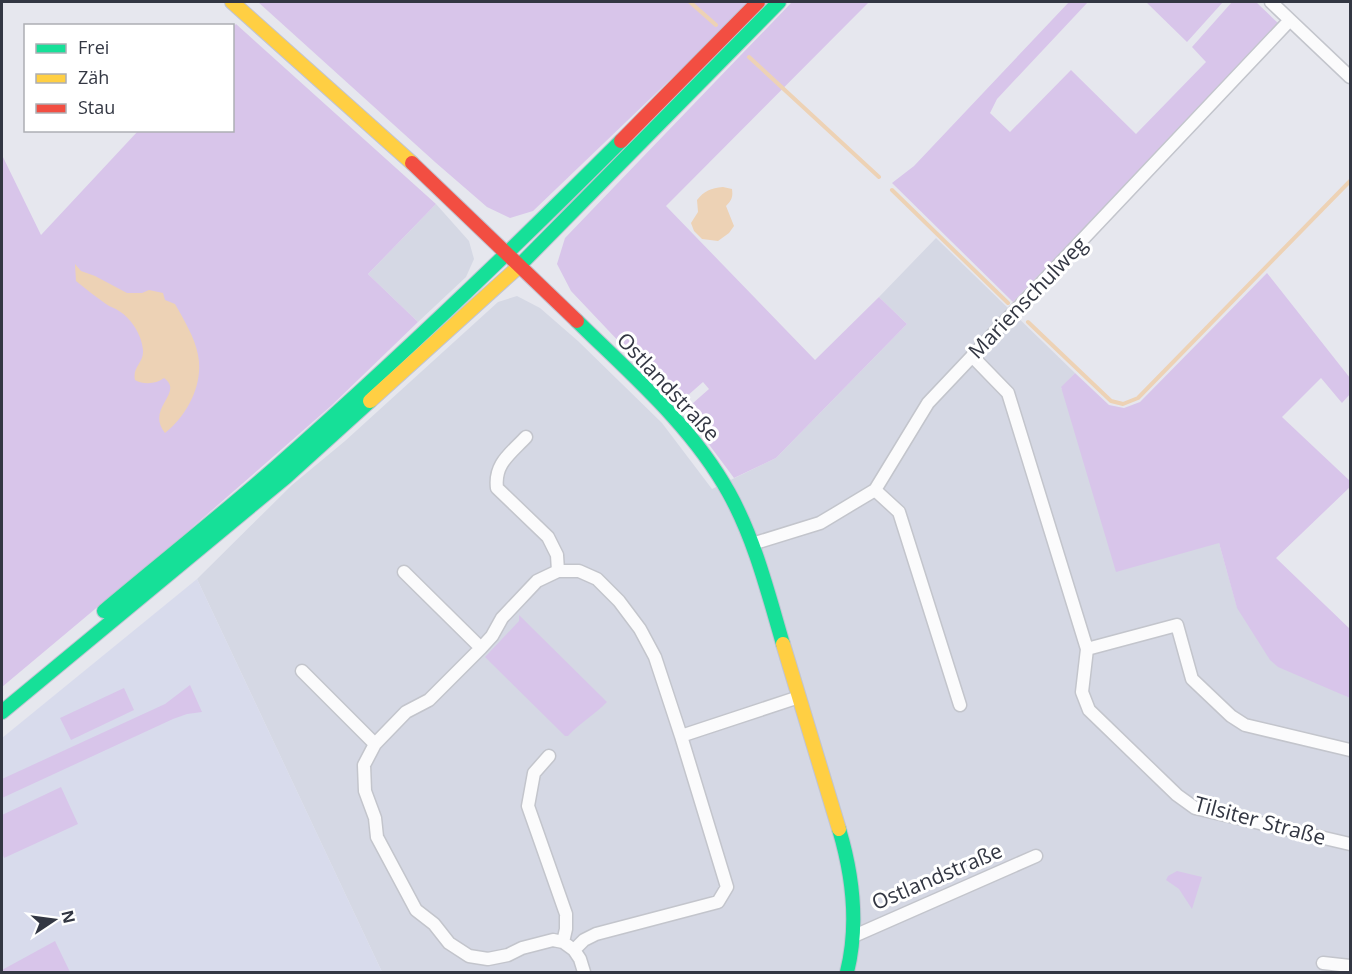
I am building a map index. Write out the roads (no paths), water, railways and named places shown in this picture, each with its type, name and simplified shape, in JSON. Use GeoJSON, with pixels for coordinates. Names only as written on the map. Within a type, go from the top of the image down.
{"type":"FeatureCollection","features":[{"type":"Feature","properties":{"kind":"main road","name":"Ostlandstraße"},"geometry":{"type":"LineString","coordinates":[[231,2],[521,264],[664,409],[699,449],[723,482],[752,544],[848,856],[854,896],[854,936],[847,972]]}},
{"type":"Feature","properties":{"kind":"main road"},"geometry":{"type":"LineString","coordinates":[[2,695],[273,469],[509,253],[758,2]]}},
{"type":"Feature","properties":{"kind":"main road"},"geometry":{"type":"LineString","coordinates":[[2,712],[286,477],[521,264],[779,2]]}},
{"type":"Feature","properties":{"kind":"street"},"geometry":{"type":"LineString","coordinates":[[1271,2],[1350,77]]}},
{"type":"Feature","properties":{"kind":"street","name":"Marienschulweg"},"geometry":{"type":"LineString","coordinates":[[752,544],[820,523],[875,490],[928,403],[1290,20]]}},
{"type":"Feature","properties":{"kind":"street","name":"Tilsiter Straße"},"geometry":{"type":"LineString","coordinates":[[972,356],[1008,393],[1087,649],[1082,692],[1089,710],[1177,795],[1195,808],[1350,844]]}},
{"type":"Feature","properties":{"kind":"street"},"geometry":{"type":"LineString","coordinates":[[526,436],[501,463],[496,475],[497,488],[548,537],[557,555],[558,571]]}},
{"type":"Feature","properties":{"kind":"street"},"geometry":{"type":"LineString","coordinates":[[875,490],[899,512],[960,705]]}},
{"type":"Feature","properties":{"kind":"street"},"geometry":{"type":"LineString","coordinates":[[574,950],[584,940],[596,934],[718,902],[727,887],[655,657],[633,619],[597,579],[579,571],[558,571],[537,581],[502,618],[492,636],[481,648],[429,700],[406,711],[375,744],[364,765],[365,791],[375,818],[377,837],[416,910],[434,924],[449,944],[469,956],[488,959],[553,940],[563,942],[574,950],[584,972]]}},
{"type":"Feature","properties":{"kind":"street"},"geometry":{"type":"LineString","coordinates":[[404,572],[481,648]]}},
{"type":"Feature","properties":{"kind":"street"},"geometry":{"type":"LineString","coordinates":[[1087,649],[1177,625],[1192,679],[1231,716],[1245,725],[1350,750]]}},
{"type":"Feature","properties":{"kind":"street"},"geometry":{"type":"LineString","coordinates":[[302,671],[375,744]]}},
{"type":"Feature","properties":{"kind":"street"},"geometry":{"type":"LineString","coordinates":[[681,736],[800,697]]}},
{"type":"Feature","properties":{"kind":"street"},"geometry":{"type":"LineString","coordinates":[[549,756],[534,773],[528,806],[566,914],[563,942]]}},
{"type":"Feature","properties":{"kind":"street","name":"Ostlandstraße"},"geometry":{"type":"LineString","coordinates":[[854,936],[1036,856]]}},
{"type":"Feature","properties":{"kind":"street"},"geometry":{"type":"LineString","coordinates":[[1323,963],[1350,966]]}},
{"type":"Feature","properties":{"kind":"waterway"},"geometry":{"type":"LineString","coordinates":[[690,2],[716,25]]}},
{"type":"Feature","properties":{"kind":"waterway"},"geometry":{"type":"LineString","coordinates":[[749,57],[879,177]]}},
{"type":"Feature","properties":{"kind":"waterway"},"geometry":{"type":"LineString","coordinates":[[1028,322],[1111,401],[1123,404],[1138,398],[1350,181]]}},
{"type":"Feature","properties":{"kind":"waterway"},"geometry":{"type":"LineString","coordinates":[[892,190],[1008,303]]}}]}
